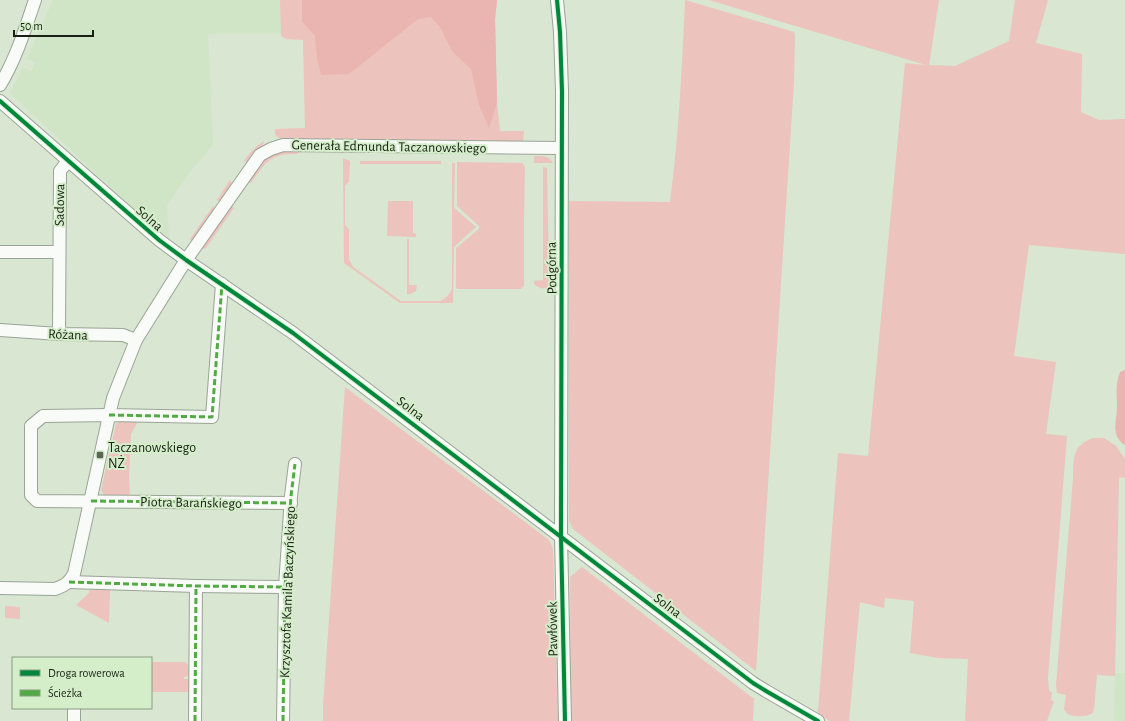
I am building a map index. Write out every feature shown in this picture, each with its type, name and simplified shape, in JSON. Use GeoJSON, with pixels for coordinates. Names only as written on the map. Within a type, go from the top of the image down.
{"type":"FeatureCollection","features":[{"type":"Feature","properties":{"kind":"street"},"geometry":{"type":"LineString","coordinates":[[0,85],[14,57],[35,0]]}},
{"type":"Feature","properties":{"kind":"street","name":"Podgórna"},"geometry":{"type":"LineString","coordinates":[[557,0],[560,32],[562,91],[561,536]]}},
{"type":"Feature","properties":{"kind":"street","name":"Solna"},"geometry":{"type":"LineString","coordinates":[[0,101],[159,240],[293,333],[753,683],[818,721]]}},
{"type":"Feature","properties":{"kind":"street","name":"Generała Edmunda Taczanowskiego"},"geometry":{"type":"LineString","coordinates":[[70,582],[74,574],[113,398],[136,340],[186,260],[260,155],[271,148],[283,145],[562,148]]}},
{"type":"Feature","properties":{"kind":"street","name":"Sadowa"},"geometry":{"type":"LineString","coordinates":[[58,334],[60,171],[68,160]]}},
{"type":"Feature","properties":{"kind":"street"},"geometry":{"type":"LineString","coordinates":[[0,252],[58,252]]}},
{"type":"Feature","properties":{"kind":"street"},"geometry":{"type":"LineString","coordinates":[[109,414],[212,417],[222,284]]}},
{"type":"Feature","properties":{"kind":"street","name":"Różana"},"geometry":{"type":"LineString","coordinates":[[0,330],[58,334],[123,335],[136,340]]}},
{"type":"Feature","properties":{"kind":"street","name":"Piotra Barańskiego"},"geometry":{"type":"LineString","coordinates":[[109,414],[43,416],[31,426],[30,495],[37,501],[291,503]]}},
{"type":"Feature","properties":{"kind":"street","name":"Krzysztofa Kamila Baczyńskiego"},"geometry":{"type":"LineString","coordinates":[[283,721],[284,587],[295,464]]}},
{"type":"Feature","properties":{"kind":"street","name":"Pawłówek"},"geometry":{"type":"LineString","coordinates":[[561,536],[565,721]]}},
{"type":"Feature","properties":{"kind":"street"},"geometry":{"type":"LineString","coordinates":[[0,588],[55,589],[63,587],[70,582],[284,587]]}},
{"type":"Feature","properties":{"kind":"street"},"geometry":{"type":"LineString","coordinates":[[195,721],[196,586]]}},
{"type":"Feature","properties":{"kind":"street"},"geometry":{"type":"LineString","coordinates":[[74,709],[74,721]]}},
{"type":"Feature","properties":{"kind":"shaded area"},"geometry":{"type":"Polygon","coordinates":[[[53,0],[280,0],[281,34],[208,34],[213,144],[194,166],[167,205],[169,242],[10,93],[23,67],[31,72],[35,62],[27,59],[53,0]]]}},
{"type":"Feature","properties":{"kind":"shaded area"},"geometry":{"type":"Polygon","coordinates":[[[280,0],[497,0],[495,19],[497,103],[500,131],[524,131],[523,143],[280,141],[280,138],[277,137],[275,133],[275,129],[305,128],[303,40],[286,39],[281,36],[280,0]]]}},
{"type":"Feature","properties":{"kind":"shaded area"},"geometry":{"type":"Polygon","coordinates":[[[302,0],[497,0],[495,19],[497,103],[489,128],[479,105],[471,69],[452,51],[440,27],[431,17],[418,19],[349,74],[321,75],[317,58],[315,36],[302,21],[302,0]]]}},
{"type":"Feature","properties":{"kind":"shaded area"},"geometry":{"type":"Polygon","coordinates":[[[685,0],[794,32],[795,35],[794,82],[756,671],[573,529],[569,521],[569,201],[670,202],[678,126],[685,0]]]}},
{"type":"Feature","properties":{"kind":"shaded area"},"geometry":{"type":"Polygon","coordinates":[[[709,0],[939,0],[929,65],[955,66],[1009,41],[1015,0],[1048,0],[1036,43],[1082,54],[1081,112],[1099,120],[1125,119],[1125,254],[1029,245],[1014,356],[1056,362],[1046,434],[1067,436],[1048,678],[1049,690],[1052,693],[1051,700],[1054,701],[1047,721],[965,721],[968,659],[938,658],[910,653],[914,601],[885,598],[884,608],[860,602],[849,721],[830,721],[819,715],[816,707],[818,711],[838,453],[868,456],[905,63],[926,65],[709,0]]]}},
{"type":"Feature","properties":{"kind":"shaded area"},"geometry":{"type":"Polygon","coordinates":[[[264,141],[254,156],[246,162],[244,161],[258,145],[264,141]]]}},
{"type":"Feature","properties":{"kind":"shaded area"},"geometry":{"type":"Polygon","coordinates":[[[297,149],[298,154],[281,155],[270,160],[265,164],[251,183],[249,182],[249,179],[261,162],[277,151],[297,149]]]}},
{"type":"Feature","properties":{"kind":"shaded area"},"geometry":{"type":"Polygon","coordinates":[[[534,156],[547,157],[553,163],[534,163],[534,156]]]}},
{"type":"Feature","properties":{"kind":"shaded area"},"geometry":{"type":"Polygon","coordinates":[[[343,158],[350,161],[349,181],[345,186],[345,225],[349,229],[349,259],[353,267],[401,301],[440,301],[450,293],[452,289],[452,163],[455,163],[454,208],[476,227],[454,247],[453,303],[400,303],[344,263],[343,158]]]}},
{"type":"Feature","properties":{"kind":"shaded area"},"geometry":{"type":"Polygon","coordinates":[[[360,161],[441,161],[441,164],[360,164],[360,161]]]}},
{"type":"Feature","properties":{"kind":"shaded area"},"geometry":{"type":"Polygon","coordinates":[[[457,162],[522,163],[525,167],[524,285],[521,289],[457,289],[456,248],[479,229],[479,226],[457,206],[457,162]]]}},
{"type":"Feature","properties":{"kind":"shaded area"},"geometry":{"type":"Polygon","coordinates":[[[543,167],[547,168],[549,280],[557,280],[550,288],[540,288],[534,284],[534,281],[543,280],[543,167]]]}},
{"type":"Feature","properties":{"kind":"shaded area"},"geometry":{"type":"Polygon","coordinates":[[[230,180],[233,185],[221,201],[217,200],[230,180]]]}},
{"type":"Feature","properties":{"kind":"shaded area"},"geometry":{"type":"Polygon","coordinates":[[[388,201],[413,201],[413,233],[416,234],[416,237],[387,236],[388,201]]]}},
{"type":"Feature","properties":{"kind":"shaded area"},"geometry":{"type":"Polygon","coordinates":[[[213,206],[215,210],[193,242],[190,239],[213,206]]]}},
{"type":"Feature","properties":{"kind":"shaded area"},"geometry":{"type":"Polygon","coordinates":[[[230,206],[234,208],[206,248],[201,248],[230,206]]]}},
{"type":"Feature","properties":{"kind":"shaded area"},"geometry":{"type":"Polygon","coordinates":[[[407,239],[409,239],[409,285],[417,285],[416,291],[410,294],[407,294],[407,239]]]}},
{"type":"Feature","properties":{"kind":"shaded area"},"geometry":{"type":"Polygon","coordinates":[[[1125,370],[1125,445],[1117,437],[1115,428],[1117,381],[1120,372],[1125,370]]]}},
{"type":"Feature","properties":{"kind":"shaded area"},"geometry":{"type":"Polygon","coordinates":[[[345,387],[549,540],[553,549],[558,721],[323,721],[345,387]]]}},
{"type":"Feature","properties":{"kind":"shaded area"},"geometry":{"type":"Polygon","coordinates":[[[126,419],[137,421],[131,434],[129,477],[130,499],[106,498],[101,490],[116,424],[126,421],[126,419]]]}},
{"type":"Feature","properties":{"kind":"shaded area"},"geometry":{"type":"Polygon","coordinates":[[[1093,438],[1104,438],[1116,446],[1125,459],[1125,478],[1119,477],[1115,676],[1097,675],[1093,712],[1086,716],[1076,716],[1068,714],[1064,709],[1066,695],[1057,693],[1056,685],[1074,459],[1077,449],[1086,441],[1093,438]]]}},
{"type":"Feature","properties":{"kind":"shaded area"},"geometry":{"type":"Polygon","coordinates":[[[582,567],[754,699],[753,721],[571,721],[570,577],[582,567]]]}},
{"type":"Feature","properties":{"kind":"shaded area"},"geometry":{"type":"Polygon","coordinates":[[[89,590],[110,590],[109,623],[76,605],[89,593],[89,590]]]}},
{"type":"Feature","properties":{"kind":"shaded area"},"geometry":{"type":"Polygon","coordinates":[[[5,606],[20,607],[20,619],[5,618],[5,606]]]}},
{"type":"Feature","properties":{"kind":"shaded area"},"geometry":{"type":"Polygon","coordinates":[[[152,662],[185,662],[188,665],[188,676],[184,677],[184,679],[188,679],[189,692],[152,692],[152,662]]]}},
{"type":"Feature","properties":{"kind":"shaded area"},"geometry":{"type":"Polygon","coordinates":[[[1115,673],[1125,673],[1125,721],[1114,721],[1115,673]]]}},
{"type":"Feature","properties":{"kind":"marked path"},"geometry":{"type":"LineString","coordinates":[[109,415],[212,417],[222,284]]}},
{"type":"Feature","properties":{"kind":"marked path"},"geometry":{"type":"LineString","coordinates":[[283,721],[285,587],[291,496],[295,464]]}},
{"type":"Feature","properties":{"kind":"marked path"},"geometry":{"type":"LineString","coordinates":[[91,501],[291,503]]}},
{"type":"Feature","properties":{"kind":"marked path"},"geometry":{"type":"LineString","coordinates":[[69,582],[285,587]]}},
{"type":"Feature","properties":{"kind":"marked path"},"geometry":{"type":"LineString","coordinates":[[195,721],[196,586]]}},
{"type":"Feature","properties":{"kind":"cycle path"},"geometry":{"type":"LineString","coordinates":[[557,0],[560,32],[562,91],[561,536],[565,721]]}},
{"type":"Feature","properties":{"kind":"cycle path"},"geometry":{"type":"LineString","coordinates":[[0,101],[159,240],[293,333],[753,683],[818,721]]}},
{"type":"Feature","properties":{"kind":"place","name":"Taczanowskiego NŻ"},"geometry":{"type":"Point","coordinates":[100,455]}}]}
